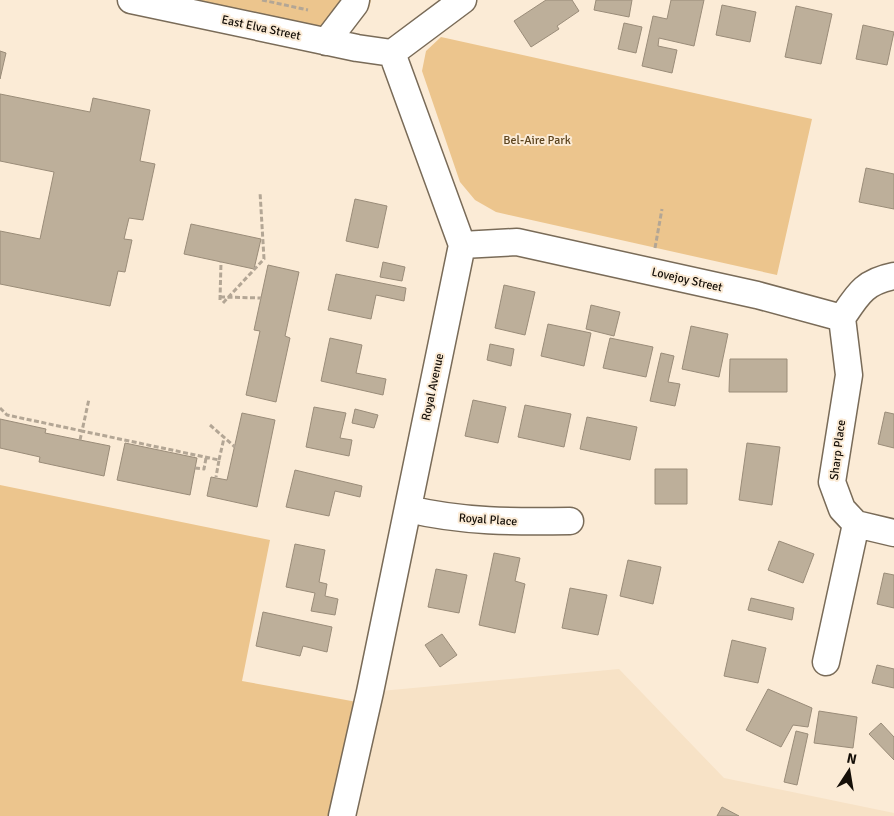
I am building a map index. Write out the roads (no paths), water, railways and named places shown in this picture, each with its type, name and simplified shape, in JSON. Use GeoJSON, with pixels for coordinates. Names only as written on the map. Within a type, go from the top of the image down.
{"type":"FeatureCollection","features":[{"type":"Feature","properties":{"kind":"street","name":"East Elva Street"},"geometry":{"type":"LineString","coordinates":[[131,0],[326,42],[392,54]]}},
{"type":"Feature","properties":{"kind":"street"},"geometry":{"type":"LineString","coordinates":[[326,42],[355,4],[356,0]]}},
{"type":"Feature","properties":{"kind":"street"},"geometry":{"type":"LineString","coordinates":[[462,245],[392,54],[463,0]]}},
{"type":"Feature","properties":{"kind":"street","name":"Lovejoy Street"},"geometry":{"type":"LineString","coordinates":[[462,245],[517,242],[757,295],[842,318]]}},
{"type":"Feature","properties":{"kind":"street","name":"Royal Avenue"},"geometry":{"type":"LineString","coordinates":[[342,816],[370,692],[462,245]]}},
{"type":"Feature","properties":{"kind":"street"},"geometry":{"type":"LineString","coordinates":[[842,318],[859,292],[882,278],[894,276]]}},
{"type":"Feature","properties":{"kind":"street","name":"Sharp Place"},"geometry":{"type":"LineString","coordinates":[[842,318],[849,375],[832,482],[842,509],[856,524]]}},
{"type":"Feature","properties":{"kind":"street","name":"Royal Place"},"geometry":{"type":"LineString","coordinates":[[408,508],[439,516],[503,522],[570,521]]}},
{"type":"Feature","properties":{"kind":"street"},"geometry":{"type":"LineString","coordinates":[[826,662],[856,524],[894,533]]}},
{"type":"Feature","properties":{"kind":"park label","name":"Bel-Aire Park"},"geometry":{"type":"Point","coordinates":[537,140]}}]}
